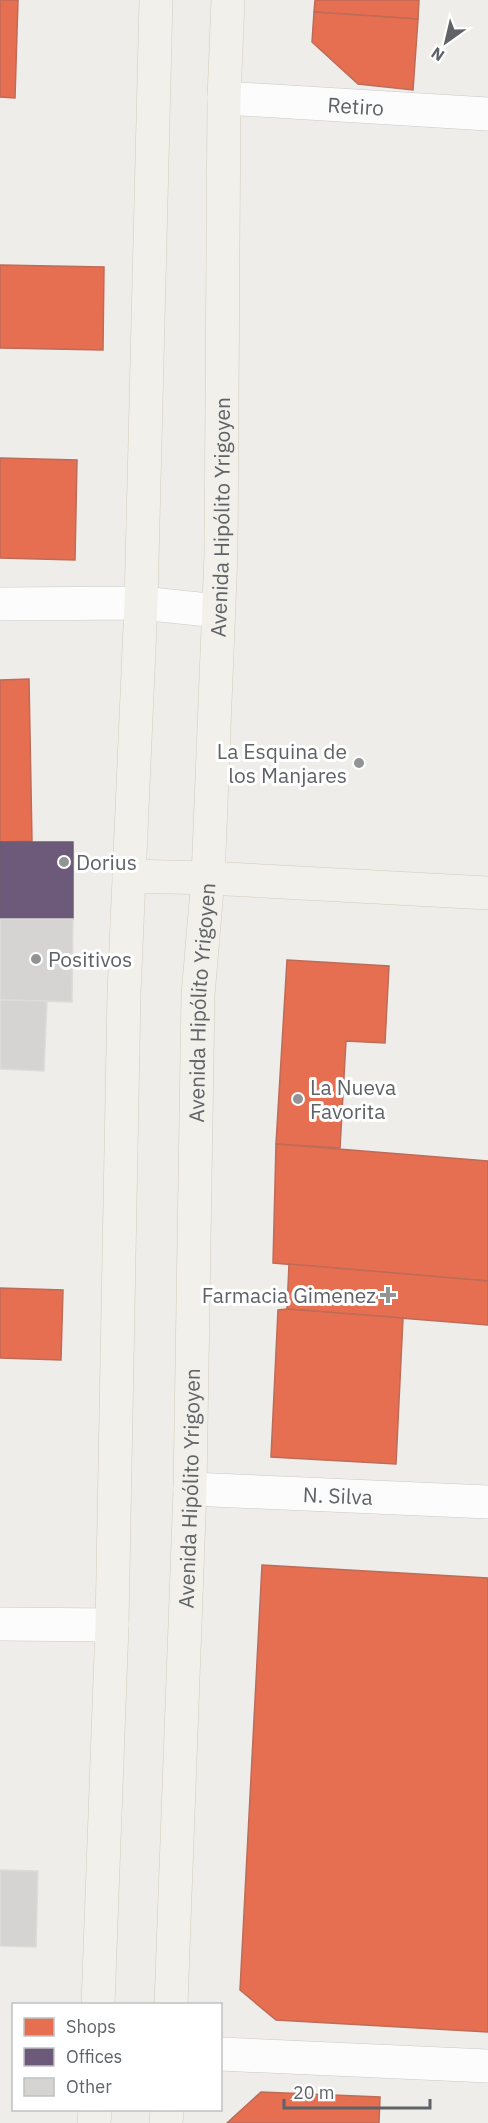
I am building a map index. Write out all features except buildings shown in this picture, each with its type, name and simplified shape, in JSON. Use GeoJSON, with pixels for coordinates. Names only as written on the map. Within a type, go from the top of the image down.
{"type":"FeatureCollection","features":[{"type":"Feature","properties":{"kind":"main road"},"geometry":{"type":"LineString","coordinates":[[98,2003],[112,1625],[124,1005],[141,603],[156,0]]}},
{"type":"Feature","properties":{"kind":"main road","name":"Avenida Hipólito Yrigoyen"},"geometry":{"type":"LineString","coordinates":[[171,2003],[190,1489],[198,994],[208,878],[221,553],[224,98],[228,0]]}},
{"type":"Feature","properties":{"kind":"main road"},"geometry":{"type":"LineString","coordinates":[[129,876],[488,893]]}},
{"type":"Feature","properties":{"kind":"street","name":"Retiro"},"geometry":{"type":"LineString","coordinates":[[224,98],[488,114]]}},
{"type":"Feature","properties":{"kind":"street"},"geometry":{"type":"LineString","coordinates":[[0,604],[141,603],[218,611]]}},
{"type":"Feature","properties":{"kind":"street","name":"N. Silva"},"geometry":{"type":"LineString","coordinates":[[190,1489],[488,1502]]}},
{"type":"Feature","properties":{"kind":"street"},"geometry":{"type":"LineString","coordinates":[[0,1624],[112,1625]]}},
{"type":"Feature","properties":{"kind":"street"},"geometry":{"type":"LineString","coordinates":[[222,2054],[488,2066]]}},
{"type":"Feature","properties":{"kind":"place","name":"La Esquina de los Manjares"},"geometry":{"type":"Point","coordinates":[359,763]}},
{"type":"Feature","properties":{"kind":"place","name":"Dorius"},"geometry":{"type":"Point","coordinates":[64,862]}},
{"type":"Feature","properties":{"kind":"place","name":"Positivos"},"geometry":{"type":"Point","coordinates":[36,959]}},
{"type":"Feature","properties":{"kind":"place","name":"La Nueva Favorita"},"geometry":{"type":"Point","coordinates":[298,1099]}},
{"type":"Feature","properties":{"kind":"place","name":"Farmacia Gimenez"},"geometry":{"type":"Point","coordinates":[388,1295]}}]}
